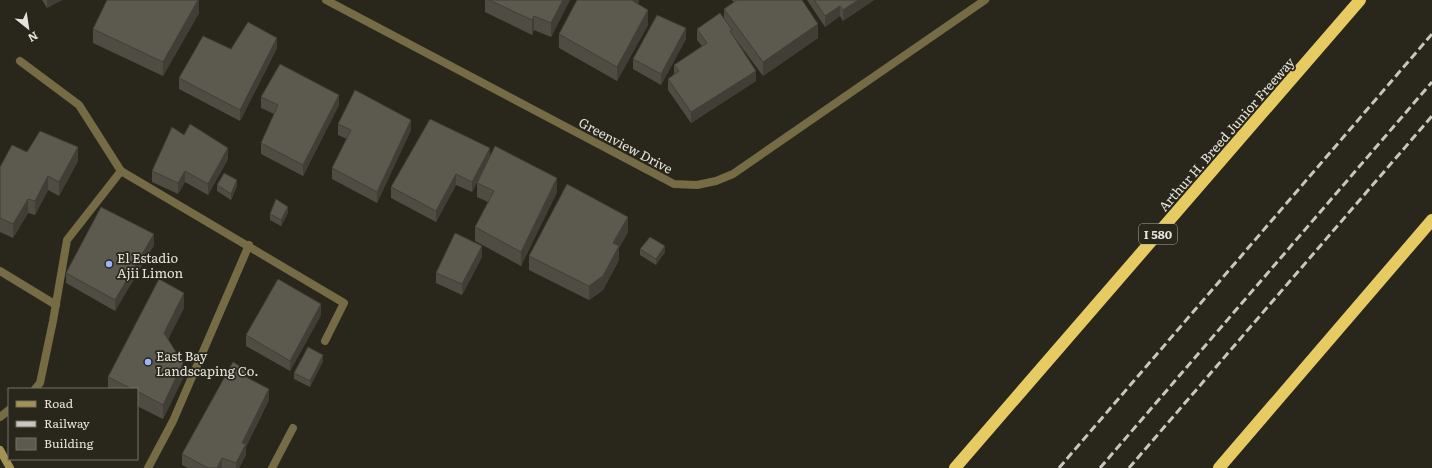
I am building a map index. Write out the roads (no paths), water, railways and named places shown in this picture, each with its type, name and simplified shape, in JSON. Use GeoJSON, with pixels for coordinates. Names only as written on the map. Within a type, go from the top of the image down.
{"type":"FeatureCollection","features":[{"type":"Feature","properties":{"kind":"highway","name":"Arthur H. Breed Junior Freeway"},"geometry":{"type":"LineString","coordinates":[[955,468],[1360,0]]}},
{"type":"Feature","properties":{"kind":"highway"},"geometry":{"type":"LineString","coordinates":[[1219,468],[1432,220]]}},
{"type":"Feature","properties":{"kind":"main road"},"geometry":{"type":"LineString","coordinates":[[0,450],[10,468]]}},
{"type":"Feature","properties":{"kind":"street","name":"Greenview Drive"},"geometry":{"type":"LineString","coordinates":[[326,0],[674,184],[697,185],[716,181],[733,174],[985,0]]}},
{"type":"Feature","properties":{"kind":"street"},"geometry":{"type":"LineString","coordinates":[[20,61],[79,104],[121,171],[344,303],[325,341]]}},
{"type":"Feature","properties":{"kind":"street"},"geometry":{"type":"LineString","coordinates":[[36,388],[40,383],[56,306],[67,240],[121,171]]}},
{"type":"Feature","properties":{"kind":"street"},"geometry":{"type":"LineString","coordinates":[[148,468],[173,421],[248,245]]}},
{"type":"Feature","properties":{"kind":"street"},"geometry":{"type":"LineString","coordinates":[[0,270],[56,306]]}},
{"type":"Feature","properties":{"kind":"street"},"geometry":{"type":"LineString","coordinates":[[0,417],[8,411]]}},
{"type":"Feature","properties":{"kind":"street"},"geometry":{"type":"LineString","coordinates":[[272,468],[293,428]]}},
{"type":"Feature","properties":{"kind":"railway"},"geometry":{"type":"LineString","coordinates":[[1059,468],[1432,34]]}},
{"type":"Feature","properties":{"kind":"railway"},"geometry":{"type":"LineString","coordinates":[[1100,468],[1432,82]]}},
{"type":"Feature","properties":{"kind":"railway"},"geometry":{"type":"LineString","coordinates":[[1129,468],[1432,116]]}},
{"type":"Feature","properties":{"kind":"place","name":"El Estadio Ajii Limon"},"geometry":{"type":"Point","coordinates":[109,264]}},
{"type":"Feature","properties":{"kind":"place","name":"East Bay Landscaping Co."},"geometry":{"type":"Point","coordinates":[148,362]}}]}
